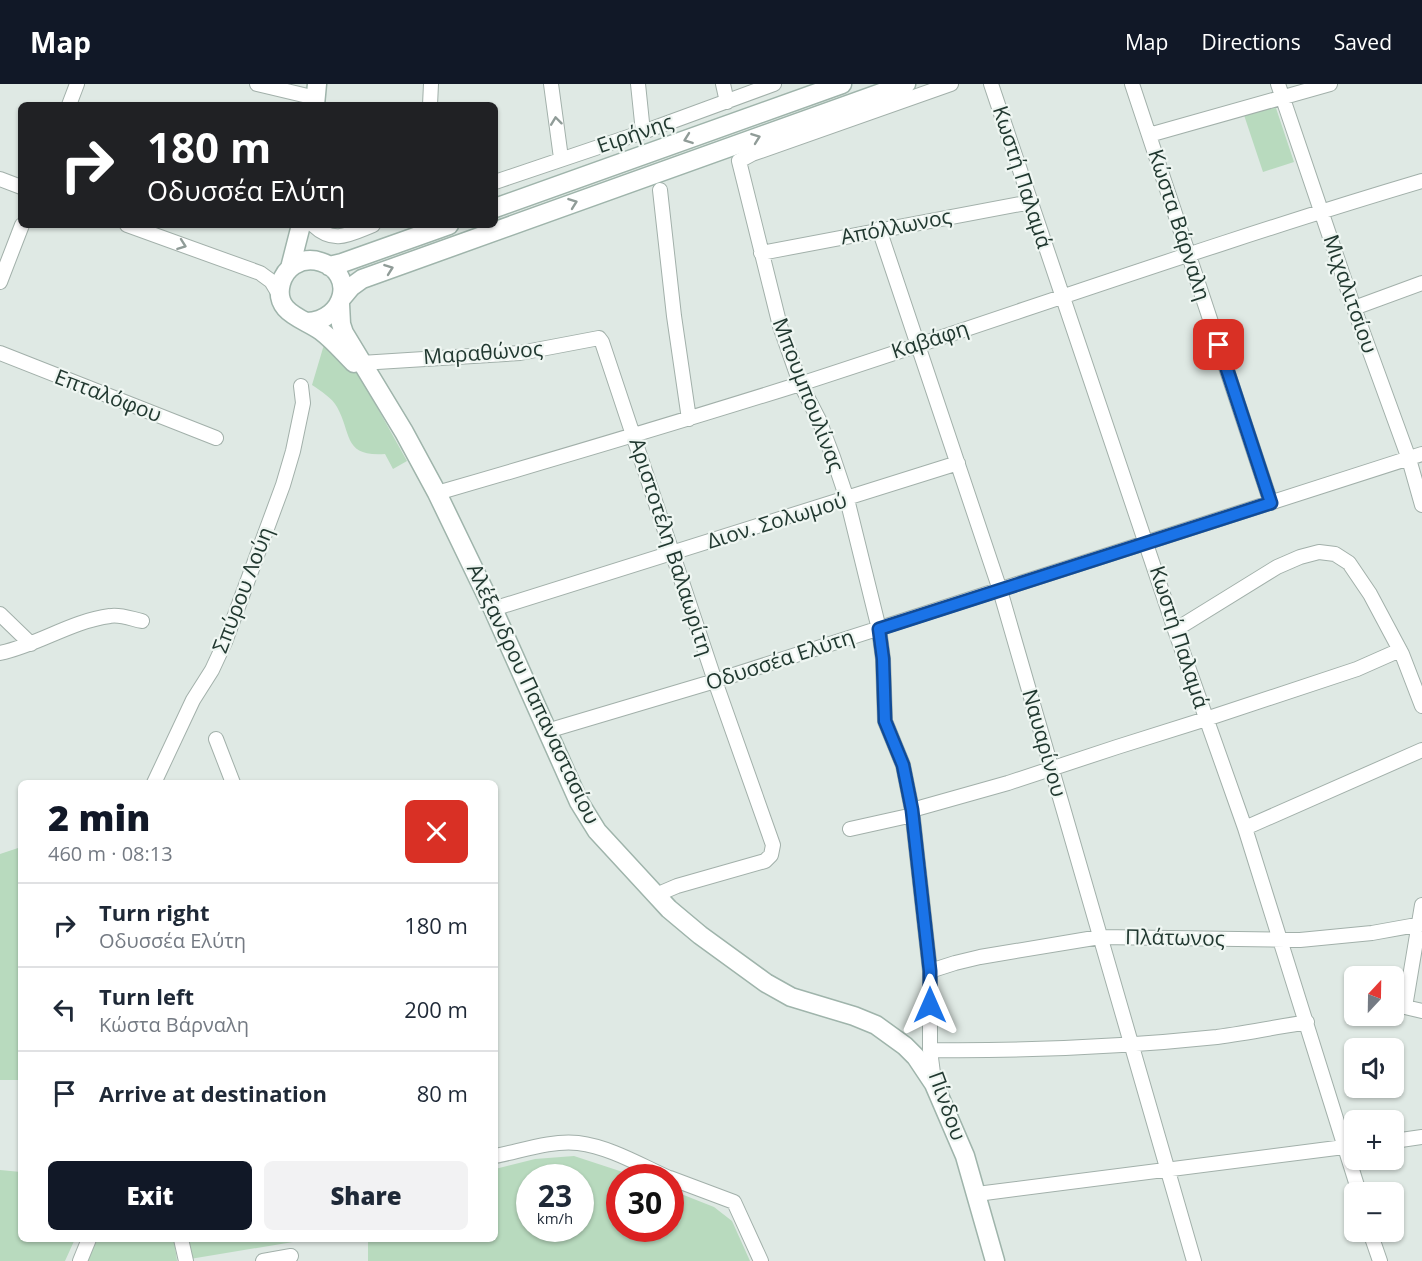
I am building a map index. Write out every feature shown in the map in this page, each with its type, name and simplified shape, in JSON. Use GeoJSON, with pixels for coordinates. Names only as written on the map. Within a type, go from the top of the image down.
{"type":"FeatureCollection","features":[{"type":"Feature","properties":{"kind":"street"},"geometry":{"type":"LineString","coordinates":[[70,102],[77,84]]}},
{"type":"Feature","properties":{"kind":"street"},"geometry":{"type":"LineString","coordinates":[[257,84],[316,96]]}},
{"type":"Feature","properties":{"kind":"street"},"geometry":{"type":"LineString","coordinates":[[430,102],[431,84]]}},
{"type":"Feature","properties":{"kind":"street"},"geometry":{"type":"LineString","coordinates":[[551,84],[561,158]]}},
{"type":"Feature","properties":{"kind":"street"},"geometry":{"type":"LineString","coordinates":[[638,84],[643,132]]}},
{"type":"Feature","properties":{"kind":"street"},"geometry":{"type":"LineString","coordinates":[[723,84],[727,102]]}},
{"type":"Feature","properties":{"kind":"street","name":"Ειρήνης"},"geometry":{"type":"LineString","coordinates":[[498,181],[643,132],[774,84]]}},
{"type":"Feature","properties":{"kind":"street"},"geometry":{"type":"LineString","coordinates":[[498,207],[842,84]]}},
{"type":"Feature","properties":{"kind":"street"},"geometry":{"type":"LineString","coordinates":[[307,322],[317,322],[334,312],[351,287],[362,279],[906,84]]}},
{"type":"Feature","properties":{"kind":"street","name":"Μπουμπουλίνας"},"geometry":{"type":"LineString","coordinates":[[879,629],[847,499],[822,429],[800,383],[780,326],[739,161],[752,154],[951,84]]}},
{"type":"Feature","properties":{"kind":"street","name":"Κωστή Παλαμά"},"geometry":{"type":"LineString","coordinates":[[991,84],[1175,630],[1245,828],[1344,1130]]}},
{"type":"Feature","properties":{"kind":"street","name":"Κώστα Βάρναλη"},"geometry":{"type":"LineString","coordinates":[[1132,84],[1271,503]]}},
{"type":"Feature","properties":{"kind":"street"},"geometry":{"type":"LineString","coordinates":[[1149,135],[1280,90],[1330,84]]}},
{"type":"Feature","properties":{"kind":"street","name":"Μιχαλιτσίου"},"geometry":{"type":"LineString","coordinates":[[1280,90],[1354,309],[1415,456],[1422,505]]}},
{"type":"Feature","properties":{"kind":"street"},"geometry":{"type":"LineString","coordinates":[[0,179],[18,186]]}},
{"type":"Feature","properties":{"kind":"street","name":"Καβάφη"},"geometry":{"type":"LineString","coordinates":[[436,493],[689,419],[1321,211],[1422,181]]}},
{"type":"Feature","properties":{"kind":"street"},"geometry":{"type":"LineString","coordinates":[[660,190],[674,316],[689,419]]}},
{"type":"Feature","properties":{"kind":"street","name":"Απόλλωνος"},"geometry":{"type":"LineString","coordinates":[[761,253],[1031,202]]}},
{"type":"Feature","properties":{"kind":"street"},"geometry":{"type":"LineString","coordinates":[[0,282],[21,228]]}},
{"type":"Feature","properties":{"kind":"street"},"geometry":{"type":"LineString","coordinates":[[135,228],[260,273],[271,281],[289,314],[322,332],[366,370]]}},
{"type":"Feature","properties":{"kind":"street"},"geometry":{"type":"LineString","coordinates":[[290,268],[303,228]]}},
{"type":"Feature","properties":{"kind":"street"},"geometry":{"type":"LineString","coordinates":[[305,228],[310,245],[324,263],[337,273],[341,283],[340,302]]}},
{"type":"Feature","properties":{"kind":"street"},"geometry":{"type":"LineString","coordinates":[[317,228],[333,237],[342,237],[365,228]]}},
{"type":"Feature","properties":{"kind":"street"},"geometry":{"type":"LineString","coordinates":[[280,296],[283,277],[299,262],[309,260],[342,263],[441,228]]}},
{"type":"Feature","properties":{"kind":"street","name":"Ναυαρίνου"},"geometry":{"type":"LineString","coordinates":[[879,229],[1000,590],[1194,1261]]}},
{"type":"Feature","properties":{"kind":"street"},"geometry":{"type":"LineString","coordinates":[[1354,309],[1422,284]]}},
{"type":"Feature","properties":{"kind":"street","name":"Αλέξανδρου Παπαναστασίου"},"geometry":{"type":"LineString","coordinates":[[340,302],[341,324],[344,333],[404,432],[436,493],[493,609],[590,821],[656,896],[700,935],[766,983],[790,997],[876,1025],[916,1058],[934,1084]]}},
{"type":"Feature","properties":{"kind":"street","name":"Μαραθώνος"},"geometry":{"type":"LineString","coordinates":[[366,370],[520,353],[565,346],[594,338],[599,338],[602,342]]}},
{"type":"Feature","properties":{"kind":"street","name":"Αριστοτέλη Βαλαωρίτη"},"geometry":{"type":"LineString","coordinates":[[602,342],[715,681],[773,845],[771,855],[765,861],[677,886],[656,896]]}},
{"type":"Feature","properties":{"kind":"street","name":"Επταλόφου"},"geometry":{"type":"LineString","coordinates":[[0,353],[216,438]]}},
{"type":"Feature","properties":{"kind":"street","name":"Σπύρου Λούη"},"geometry":{"type":"LineString","coordinates":[[155,780],[193,700],[212,670],[225,642],[290,462],[303,403],[301,386]]}},
{"type":"Feature","properties":{"kind":"street","name":"Οδυσσέα Ελύτη"},"geometry":{"type":"LineString","coordinates":[[547,731],[715,681],[1415,456]]}},
{"type":"Feature","properties":{"kind":"street","name":"Διον. Σολωμού"},"geometry":{"type":"LineString","coordinates":[[493,609],[957,464]]}},
{"type":"Feature","properties":{"kind":"street"},"geometry":{"type":"LineString","coordinates":[[1175,630],[1277,567],[1300,557],[1325,552],[1346,560],[1358,574],[1400,650],[1422,705]]}},
{"type":"Feature","properties":{"kind":"street"},"geometry":{"type":"LineString","coordinates":[[0,614],[31,644]]}},
{"type":"Feature","properties":{"kind":"street"},"geometry":{"type":"LineString","coordinates":[[0,653],[31,644],[82,622],[112,615],[142,621]]}},
{"type":"Feature","properties":{"kind":"street","name":"Πίνδου"},"geometry":{"type":"LineString","coordinates":[[879,629],[885,721],[903,765],[913,813],[930,971],[930,1050],[934,1084],[955,1130],[977,1194],[995,1261]]}},
{"type":"Feature","properties":{"kind":"street"},"geometry":{"type":"LineString","coordinates":[[850,829],[913,813],[1206,720],[1357,669],[1400,650]]}},
{"type":"Feature","properties":{"kind":"street"},"geometry":{"type":"LineString","coordinates":[[216,739],[232,780]]}},
{"type":"Feature","properties":{"kind":"street"},"geometry":{"type":"LineString","coordinates":[[1245,828],[1422,750]]}},
{"type":"Feature","properties":{"kind":"street"},"geometry":{"type":"LineString","coordinates":[[1422,904],[1405,1007],[1422,1011]]}},
{"type":"Feature","properties":{"kind":"street","name":"Πλάτωνος"},"geometry":{"type":"LineString","coordinates":[[930,971],[980,957],[1100,937],[1280,940],[1342,936],[1420,924]]}},
{"type":"Feature","properties":{"kind":"street"},"geometry":{"type":"LineString","coordinates":[[930,1050],[1018,1050],[1131,1045],[1219,1036],[1307,1022]]}},
{"type":"Feature","properties":{"kind":"street"},"geometry":{"type":"LineString","coordinates":[[1404,1140],[1422,1137]]}},
{"type":"Feature","properties":{"kind":"street"},"geometry":{"type":"LineString","coordinates":[[498,1155],[551,1145],[576,1143],[609,1151],[638,1164]]}},
{"type":"Feature","properties":{"kind":"street"},"geometry":{"type":"LineString","coordinates":[[977,1194],[1344,1148]]}},
{"type":"Feature","properties":{"kind":"street"},"geometry":{"type":"LineString","coordinates":[[684,1183],[734,1202],[761,1261]]}},
{"type":"Feature","properties":{"kind":"street"},"geometry":{"type":"LineString","coordinates":[[80,1261],[88,1242]]}},
{"type":"Feature","properties":{"kind":"street"},"geometry":{"type":"LineString","coordinates":[[182,1242],[186,1261]]}},
{"type":"Feature","properties":{"kind":"street"},"geometry":{"type":"LineString","coordinates":[[1373,1242],[1380,1261]]}},
{"type":"Feature","properties":{"kind":"street"},"geometry":{"type":"LineString","coordinates":[[263,1261],[291,1256]]}},
{"type":"Feature","properties":{"kind":"green space"},"geometry":{"type":"Polygon","coordinates":[[[1275,105],[1294,162],[1263,172],[1244,115],[1275,105]]]}},
{"type":"Feature","properties":{"kind":"green space"},"geometry":{"type":"Polygon","coordinates":[[[333,328],[407,461],[393,469],[385,454],[371,454],[355,448],[335,404],[312,385],[323,348],[333,328]]]}},
{"type":"Feature","properties":{"kind":"green space"},"geometry":{"type":"Polygon","coordinates":[[[18,848],[18,1080],[0,1080],[0,854],[18,848]]]}},
{"type":"Feature","properties":{"kind":"green space"},"geometry":{"type":"Polygon","coordinates":[[[574,1156],[606,1166],[606,1242],[684,1242],[684,1195],[714,1207],[732,1221],[750,1261],[368,1261],[368,1242],[498,1242],[498,1168],[535,1159],[574,1156]]]}},
{"type":"Feature","properties":{"kind":"green space"},"geometry":{"type":"Polygon","coordinates":[[[0,1170],[18,1172],[18,1242],[74,1242],[65,1261],[0,1261],[0,1170]]]}},
{"type":"Feature","properties":{"kind":"green space"},"geometry":{"type":"Polygon","coordinates":[[[93,1242],[174,1242],[177,1261],[85,1261],[93,1242]]]}},
{"type":"Feature","properties":{"kind":"green space"},"geometry":{"type":"Polygon","coordinates":[[[183,1242],[293,1242],[184,1260],[183,1242]]]}},
{"type":"Feature","properties":{"kind":"route"},"geometry":{"type":"LineString","coordinates":[[930,1005],[930,971],[912,810],[903,765],[885,721],[883,659],[879,629],[1271,503],[1219,345]]}}]}
